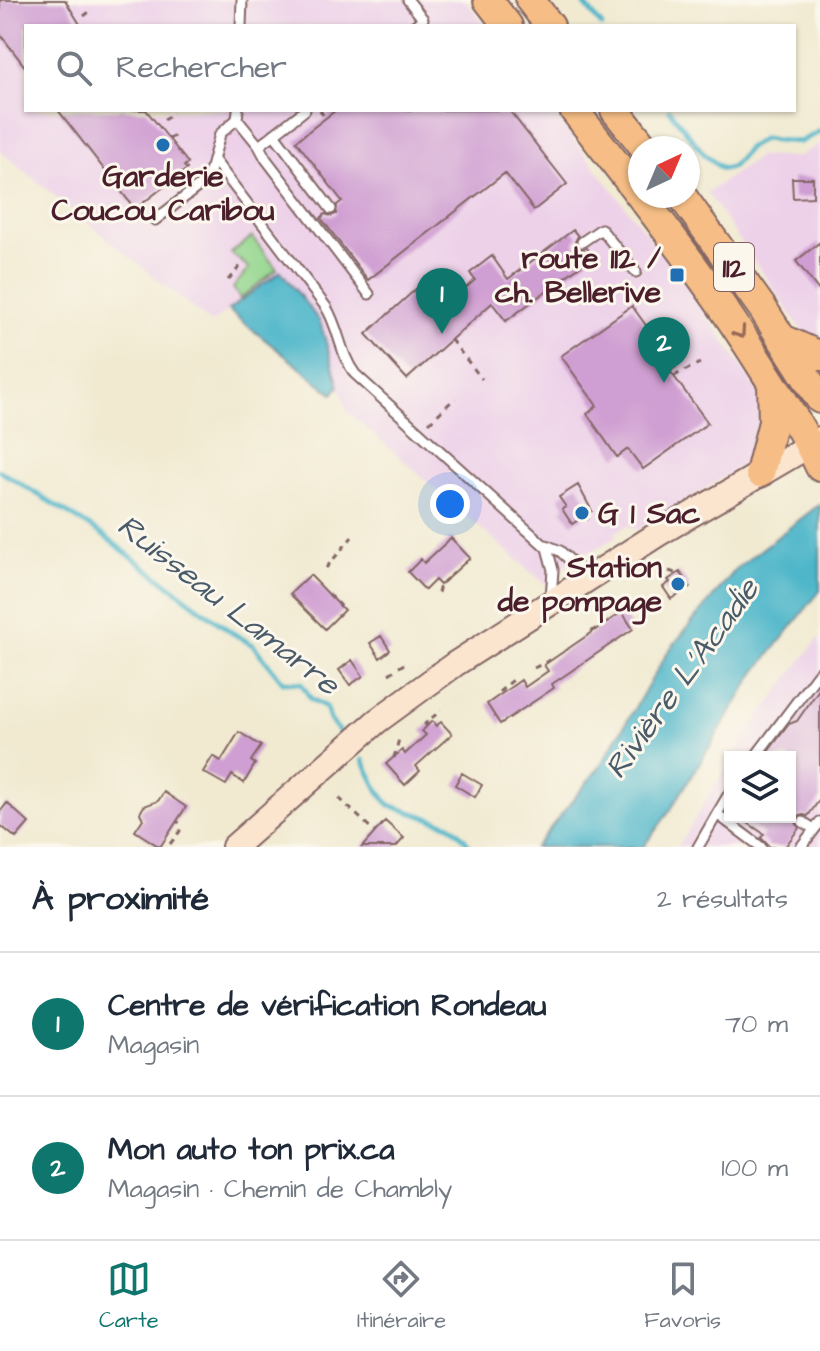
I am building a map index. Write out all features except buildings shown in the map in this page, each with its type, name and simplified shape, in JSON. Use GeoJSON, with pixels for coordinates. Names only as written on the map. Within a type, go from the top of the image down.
{"type":"FeatureCollection","features":[{"type":"Feature","properties":{"kind":"main road"},"geometry":{"type":"LineString","coordinates":[[488,0],[506,24]]}},
{"type":"Feature","properties":{"kind":"main road"},"geometry":{"type":"LineString","coordinates":[[530,0],[548,24]]}},
{"type":"Feature","properties":{"kind":"main road","name":"112"},"geometry":{"type":"LineString","coordinates":[[576,112],[707,284],[816,450]]}},
{"type":"Feature","properties":{"kind":"main road"},"geometry":{"type":"LineString","coordinates":[[617,112],[636,136]]}},
{"type":"Feature","properties":{"kind":"main road","name":"112"},"geometry":{"type":"LineString","coordinates":[[690,208],[783,339],[820,399]]}},
{"type":"Feature","properties":{"kind":"main road"},"geometry":{"type":"LineString","coordinates":[[783,339],[820,356]]}},
{"type":"Feature","properties":{"kind":"main road"},"geometry":{"type":"LineString","coordinates":[[760,473],[773,422],[772,383]]}},
{"type":"Feature","properties":{"kind":"street"},"geometry":{"type":"LineString","coordinates":[[234,847],[399,704],[484,644],[760,473],[816,450]]}},
{"type":"Feature","properties":{"kind":"lane"},"geometry":{"type":"LineString","coordinates":[[241,24],[242,0]]}},
{"type":"Feature","properties":{"kind":"lane"},"geometry":{"type":"LineString","coordinates":[[408,0],[423,19],[417,24]]}},
{"type":"Feature","properties":{"kind":"lane"},"geometry":{"type":"LineString","coordinates":[[259,146],[302,112]]}},
{"type":"Feature","properties":{"kind":"lane"},"geometry":{"type":"LineString","coordinates":[[155,220],[208,179],[220,134],[238,114],[266,159],[369,294]]}},
{"type":"Feature","properties":{"kind":"lane"},"geometry":{"type":"LineString","coordinates":[[274,134],[331,209]]}},
{"type":"Feature","properties":{"kind":"lane"},"geometry":{"type":"LineString","coordinates":[[214,160],[326,307],[335,321],[345,359],[355,374],[543,543],[560,551],[589,578]]}},
{"type":"Feature","properties":{"kind":"lane"},"geometry":{"type":"LineString","coordinates":[[582,242],[601,229],[636,272]]}},
{"type":"Feature","properties":{"kind":"lane"},"geometry":{"type":"LineString","coordinates":[[543,543],[553,570],[551,602]]}},
{"type":"Feature","properties":{"kind":"lane"},"geometry":{"type":"LineString","coordinates":[[760,751],[820,671]]}},
{"type":"Feature","properties":{"kind":"lane"},"geometry":{"type":"LineString","coordinates":[[698,847],[724,802]]}},
{"type":"Feature","properties":{"kind":"lane"},"geometry":{"type":"LineString","coordinates":[[717,814],[761,847]]}},
{"type":"Feature","properties":{"kind":"lane"},"geometry":{"type":"LineString","coordinates":[[801,847],[817,826],[803,822]]}},
{"type":"Feature","properties":{"kind":"path"},"geometry":{"type":"LineString","coordinates":[[84,16],[93,9]]}},
{"type":"Feature","properties":{"kind":"path"},"geometry":{"type":"LineString","coordinates":[[164,120],[173,112]]}},
{"type":"Feature","properties":{"kind":"path"},"geometry":{"type":"LineString","coordinates":[[169,139],[176,135]]}},
{"type":"Feature","properties":{"kind":"path"},"geometry":{"type":"LineString","coordinates":[[228,280],[243,263]]}},
{"type":"Feature","properties":{"kind":"path"},"geometry":{"type":"LineString","coordinates":[[451,340],[482,379]]}},
{"type":"Feature","properties":{"kind":"path"},"geometry":{"type":"LineString","coordinates":[[669,357],[687,344]]}},
{"type":"Feature","properties":{"kind":"path"},"geometry":{"type":"LineString","coordinates":[[674,376],[700,363]]}},
{"type":"Feature","properties":{"kind":"path"},"geometry":{"type":"LineString","coordinates":[[428,424],[455,398]]}},
{"type":"Feature","properties":{"kind":"path"},"geometry":{"type":"LineString","coordinates":[[584,516],[591,521]]}},
{"type":"Feature","properties":{"kind":"path"},"geometry":{"type":"LineString","coordinates":[[326,568],[352,537]]}},
{"type":"Feature","properties":{"kind":"path"},"geometry":{"type":"LineString","coordinates":[[669,571],[675,573]]}},
{"type":"Feature","properties":{"kind":"path"},"geometry":{"type":"LineString","coordinates":[[438,593],[440,585],[452,574]]}},
{"type":"Feature","properties":{"kind":"path"},"geometry":{"type":"LineString","coordinates":[[329,594],[341,606]]}},
{"type":"Feature","properties":{"kind":"path"},"geometry":{"type":"LineString","coordinates":[[591,632],[601,625]]}},
{"type":"Feature","properties":{"kind":"path"},"geometry":{"type":"LineString","coordinates":[[534,668],[552,659]]}},
{"type":"Feature","properties":{"kind":"path"},"geometry":{"type":"LineString","coordinates":[[389,674],[404,664]]}},
{"type":"Feature","properties":{"kind":"path"},"geometry":{"type":"LineString","coordinates":[[499,692],[513,680]]}},
{"type":"Feature","properties":{"kind":"path"},"geometry":{"type":"LineString","coordinates":[[427,726],[425,724],[441,710]]}},
{"type":"Feature","properties":{"kind":"path"},"geometry":{"type":"LineString","coordinates":[[394,758],[399,739]]}},
{"type":"Feature","properties":{"kind":"path"},"geometry":{"type":"LineString","coordinates":[[339,798],[375,832]]}},
{"type":"Feature","properties":{"kind":"path"},"geometry":{"type":"LineString","coordinates":[[170,844],[180,831],[178,821]]}},
{"type":"Feature","properties":{"kind":"shaded area"},"geometry":{"type":"Polygon","coordinates":[[[0,0],[465,0],[484,24],[24,24],[24,112],[553,112],[692,293],[758,392],[763,404],[754,451],[738,468],[638,530],[628,525],[593,551],[577,554],[546,585],[347,411],[320,322],[281,271],[211,323],[0,151],[0,0]]]}},
{"type":"Feature","properties":{"kind":"shaded area"},"geometry":{"type":"Polygon","coordinates":[[[820,143],[820,346],[801,329],[707,193],[760,156],[798,157],[820,143]]]}},
{"type":"Feature","properties":{"kind":"shaded area"},"geometry":{"type":"Polygon","coordinates":[[[820,636],[820,847],[678,847],[724,771],[724,823],[796,823],[796,751],[736,751],[820,636]]]}},
{"type":"Feature","properties":{"kind":"green space"},"geometry":{"type":"Polygon","coordinates":[[[252,237],[277,269],[240,299],[233,288],[249,268],[231,253],[252,237]]]}},
{"type":"Feature","properties":{"kind":"water"},"geometry":{"type":"Polygon","coordinates":[[[281,271],[320,322],[339,386],[333,394],[228,310],[281,271]]]}},
{"type":"Feature","properties":{"kind":"water","name":"Rivière L'Acadie"},"geometry":{"type":"Polygon","coordinates":[[[820,504],[820,591],[755,673],[670,811],[643,847],[535,847],[601,765],[669,650],[737,568],[820,504]]]}},
{"type":"Feature","properties":{"kind":"waterway"},"geometry":{"type":"LineString","coordinates":[[581,0],[600,24]]}},
{"type":"Feature","properties":{"kind":"waterway"},"geometry":{"type":"LineString","coordinates":[[671,112],[705,155],[722,169],[732,167],[748,148],[762,139],[800,142],[820,131]]}},
{"type":"Feature","properties":{"kind":"waterway","name":"Ruisseau Lamarre"},"geometry":{"type":"LineString","coordinates":[[0,471],[100,533],[231,632],[253,645],[283,682],[301,683],[311,699],[326,707],[330,720],[339,731]]}},
{"type":"Feature","properties":{"kind":"waterway","name":"Ruisseau Lamarre"},"geometry":{"type":"LineString","coordinates":[[363,760],[389,805],[450,825],[470,847]]}},
{"type":"Feature","properties":{"kind":"place","name":"Garderie Coucou Caribou"},"geometry":{"type":"Point","coordinates":[163,145]}},
{"type":"Feature","properties":{"kind":"place","name":"route 112 / ch. Bellerive"},"geometry":{"type":"Point","coordinates":[677,275]}},
{"type":"Feature","properties":{"kind":"place","name":"Centre de vérification Rondeau"},"geometry":{"type":"Point","coordinates":[442,334]}},
{"type":"Feature","properties":{"kind":"place","name":"Mon auto ton prix.ca"},"geometry":{"type":"Point","coordinates":[664,383]}},
{"type":"Feature","properties":{"kind":"place","name":"G 1 Sac"},"geometry":{"type":"Point","coordinates":[582,513]}},
{"type":"Feature","properties":{"kind":"place","name":"Station de pompage"},"geometry":{"type":"Point","coordinates":[678,584]}}]}
